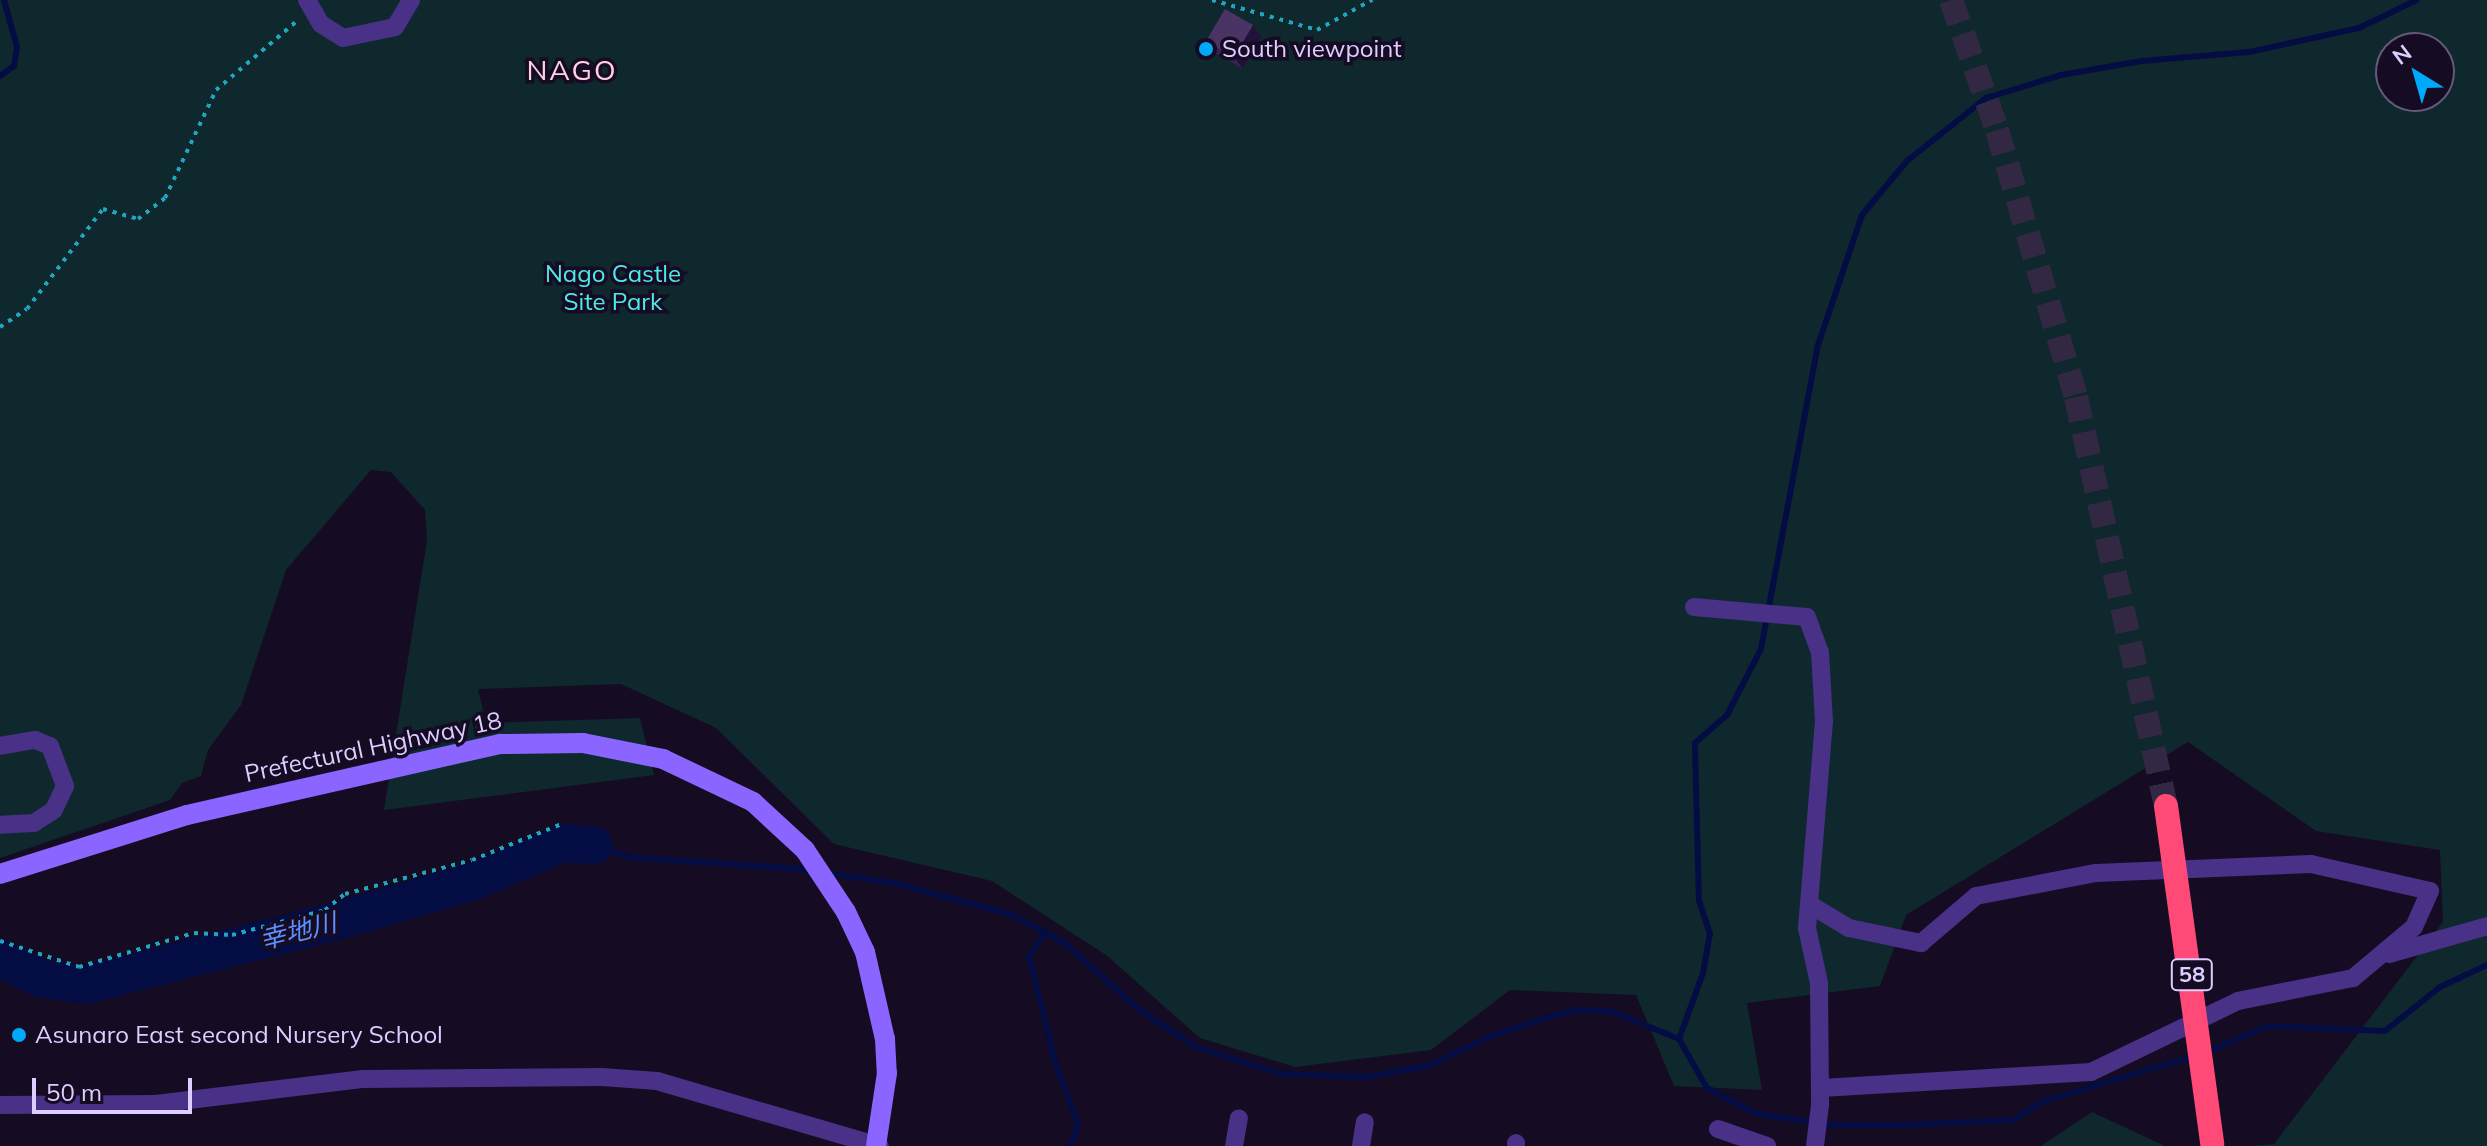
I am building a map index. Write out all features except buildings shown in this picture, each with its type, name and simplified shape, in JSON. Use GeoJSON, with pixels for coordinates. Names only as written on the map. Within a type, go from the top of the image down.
{"type":"FeatureCollection","features":[{"type":"Feature","properties":{"kind":"highway","name":"58"},"geometry":{"type":"LineString","coordinates":[[2166,806],[2212,1144]]}},
{"type":"Feature","properties":{"kind":"main road","name":"Prefectural Highway 18"},"geometry":{"type":"LineString","coordinates":[[0,874],[187,815],[500,744],[583,743],[663,759],[753,802],[805,850],[846,912],[865,952],[885,1039],[887,1073],[878,1146]]}},
{"type":"Feature","properties":{"kind":"street"},"geometry":{"type":"LineString","coordinates":[[308,6],[343,38],[366,37],[395,27],[411,0]]}},
{"type":"Feature","properties":{"kind":"street"},"geometry":{"type":"LineString","coordinates":[[1694,607],[1807,617],[1820,652],[1824,721],[1807,928],[1819,983],[1821,1096],[1817,1143]]}},
{"type":"Feature","properties":{"kind":"street"},"geometry":{"type":"LineString","coordinates":[[0,746],[35,740],[50,746],[59,761],[65,786],[54,810],[34,823],[0,825]]}},
{"type":"Feature","properties":{"kind":"street"},"geometry":{"type":"LineString","coordinates":[[1809,904],[1849,928],[1921,943],[1976,896],[2096,873],[2311,864],[2430,891],[2414,927],[2353,978],[2238,1001],[2091,1072],[1821,1096]]}},
{"type":"Feature","properties":{"kind":"street"},"geometry":{"type":"LineString","coordinates":[[2378,957],[2487,926]]}},
{"type":"Feature","properties":{"kind":"street"},"geometry":{"type":"LineString","coordinates":[[0,1105],[168,1104],[413,1076],[602,1077],[657,1081],[878,1146]]}},
{"type":"Feature","properties":{"kind":"street"},"geometry":{"type":"LineString","coordinates":[[1234,1146],[1239,1118]]}},
{"type":"Feature","properties":{"kind":"street"},"geometry":{"type":"LineString","coordinates":[[1361,1146],[1365,1122]]}},
{"type":"Feature","properties":{"kind":"street"},"geometry":{"type":"LineString","coordinates":[[1718,1129],[1767,1146]]}},
{"type":"Feature","properties":{"kind":"path"},"geometry":{"type":"LineString","coordinates":[[1212,0],[1317,30],[1372,0]]}},
{"type":"Feature","properties":{"kind":"path"},"geometry":{"type":"LineString","coordinates":[[0,327],[27,309],[103,209],[138,219],[165,198],[216,90],[308,6]]}},
{"type":"Feature","properties":{"kind":"path"},"geometry":{"type":"LineString","coordinates":[[0,941],[79,967],[194,933],[232,935],[325,910],[345,894],[472,860],[564,823]]}},
{"type":"Feature","properties":{"kind":"green space","name":"Nago Castle Site Park"},"geometry":{"type":"Polygon","coordinates":[[[0,0],[2487,0],[2487,1146],[2248,1146],[2274,1144],[2443,922],[2440,850],[2316,831],[2188,742],[1906,915],[1880,986],[1747,1003],[1762,1090],[1674,1086],[1636,995],[1510,990],[1431,1050],[1295,1067],[1200,1038],[1106,955],[992,881],[834,844],[716,728],[621,684],[478,689],[486,723],[640,718],[654,775],[384,810],[427,540],[425,510],[391,472],[371,470],[286,570],[241,705],[208,750],[201,776],[182,783],[170,800],[0,858],[0,0]]]}},
{"type":"Feature","properties":{"kind":"green space"},"geometry":{"type":"Polygon","coordinates":[[[2092,1112],[2165,1146],[2041,1146],[2092,1112]]]}},
{"type":"Feature","properties":{"kind":"waterway"},"geometry":{"type":"LineString","coordinates":[[0,76],[14,66],[17,47],[4,0]]}},
{"type":"Feature","properties":{"kind":"waterway"},"geometry":{"type":"LineString","coordinates":[[1679,1039],[1703,973],[1710,934],[1699,901],[1695,743],[1727,715],[1761,649],[1818,345],[1862,215],[1907,161],[1986,98],[2061,75],[2142,61],[2249,52],[2359,28],[2417,0]]}},
{"type":"Feature","properties":{"kind":"waterway","name":"幸地川"},"geometry":{"type":"LineString","coordinates":[[0,958],[42,979],[85,985],[340,920],[474,881],[564,843],[594,845]]}},
{"type":"Feature","properties":{"kind":"waterway"},"geometry":{"type":"LineString","coordinates":[[594,845],[628,857],[812,870]]}},
{"type":"Feature","properties":{"kind":"waterway"},"geometry":{"type":"LineString","coordinates":[[827,873],[894,883],[1010,914],[1064,943],[1141,1011],[1196,1047],[1281,1074],[1366,1077],[1428,1066],[1491,1036],[1551,1016],[1579,1010],[1613,1012],[1679,1039],[1707,1088],[1757,1114],[1832,1125],[1903,1125],[2013,1120],[2044,1101],[2194,1056]]}},
{"type":"Feature","properties":{"kind":"waterway"},"geometry":{"type":"LineString","coordinates":[[1045,933],[1029,956],[1055,1062],[1078,1123],[1071,1146]]}},
{"type":"Feature","properties":{"kind":"waterway"},"geometry":{"type":"LineString","coordinates":[[2205,1053],[2267,1026],[2385,1031],[2440,987],[2487,965]]}},
{"type":"Feature","properties":{"kind":"tunnel"},"geometry":{"type":"LineString","coordinates":[[1951,0],[1997,130],[2076,397],[2166,806]]}},
{"type":"Feature","properties":{"kind":"place","name":"South viewpoint"},"geometry":{"type":"Point","coordinates":[1206,49]}},
{"type":"Feature","properties":{"kind":"place","name":"Asunaro East second Nursery School"},"geometry":{"type":"Point","coordinates":[19,1035]}},
{"type":"Feature","properties":{"kind":"district","name":"NAGO"},"geometry":{"type":"Point","coordinates":[572,70]}}]}
